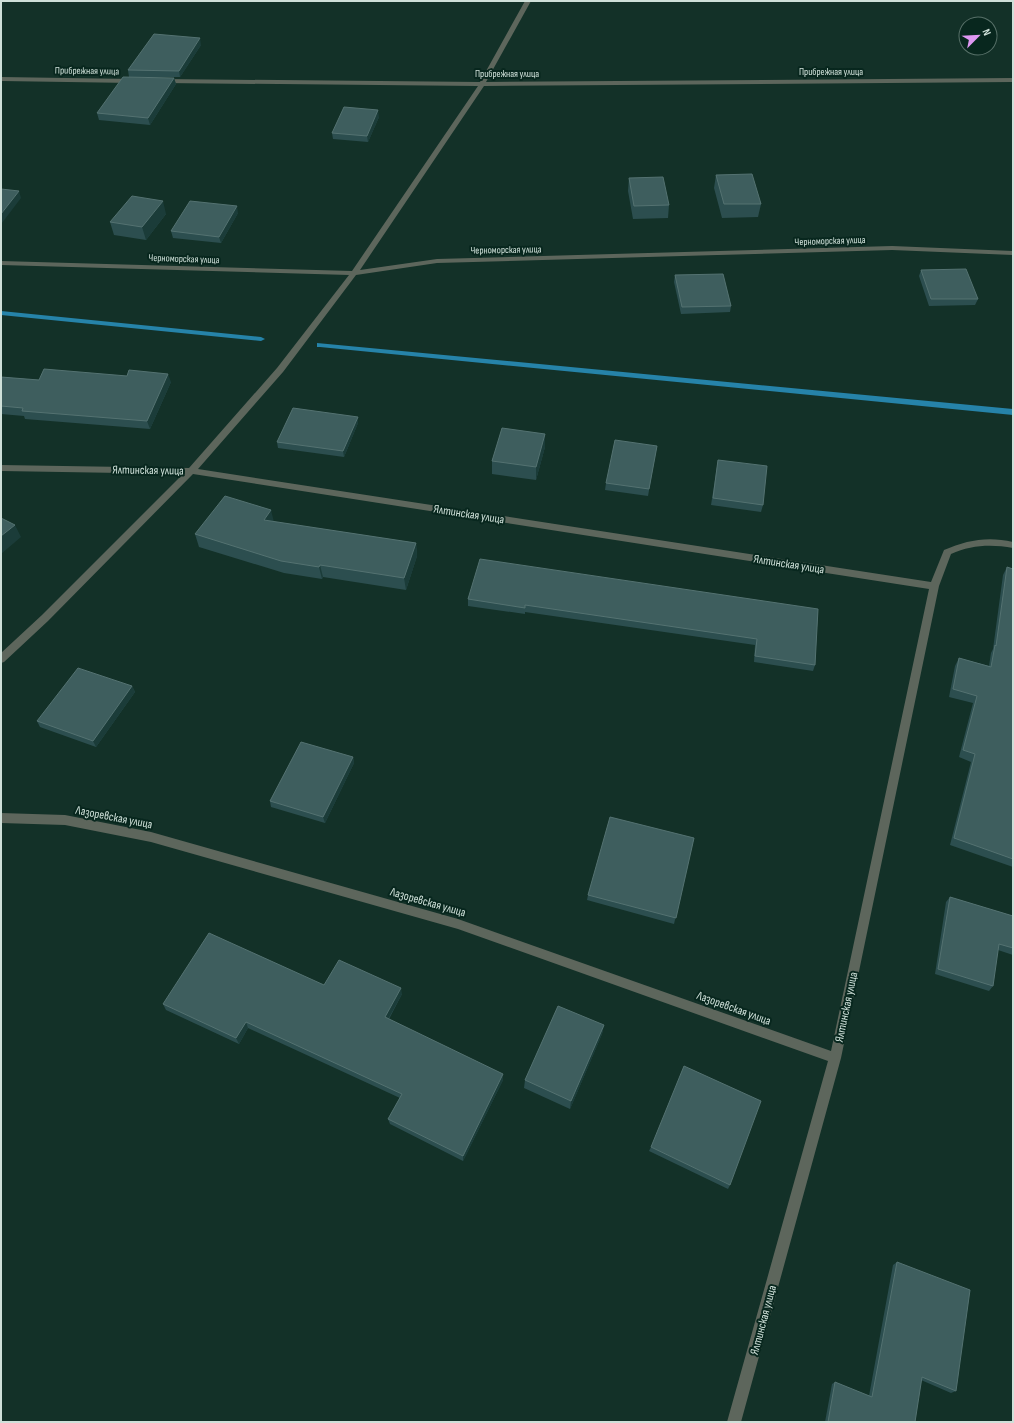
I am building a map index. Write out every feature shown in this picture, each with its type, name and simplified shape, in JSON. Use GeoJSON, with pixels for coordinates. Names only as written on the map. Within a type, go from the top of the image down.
{"type":"FeatureCollection","features":[{"type":"Feature","properties":{"kind":"street"},"geometry":{"type":"LineString","coordinates":[[1,659],[45,618],[191,471],[280,370],[354,273],[482,84],[528,1]]}},
{"type":"Feature","properties":{"kind":"street","name":"Прибрежная улица"},"geometry":{"type":"LineString","coordinates":[[1,79],[142,81]]}},
{"type":"Feature","properties":{"kind":"street","name":"Прибрежная улица"},"geometry":{"type":"LineString","coordinates":[[158,81],[482,84],[1013,80]]}},
{"type":"Feature","properties":{"kind":"street","name":"Черноморская улица"},"geometry":{"type":"LineString","coordinates":[[1,263],[354,273],[437,261],[892,248],[1013,253]]}},
{"type":"Feature","properties":{"kind":"street","name":"Ялтинская улица"},"geometry":{"type":"LineString","coordinates":[[1,468],[191,471],[934,586]]}},
{"type":"Feature","properties":{"kind":"street","name":"Ялтинская улица"},"geometry":{"type":"LineString","coordinates":[[734,1422],[835,1058],[934,586],[947,552],[959,546],[976,542],[999,542],[1013,545]]}},
{"type":"Feature","properties":{"kind":"street","name":"Лазоревская улица"},"geometry":{"type":"LineString","coordinates":[[1,818],[65,820],[151,837],[458,924],[835,1058]]}},
{"type":"Feature","properties":{"kind":"building"},"geometry":{"type":"Polygon","coordinates":[[[154,34],[200,38],[179,71],[128,70],[154,34]]]}},
{"type":"Feature","properties":{"kind":"building"},"geometry":{"type":"Polygon","coordinates":[[[123,77],[174,78],[148,118],[97,113],[123,77]]]}},
{"type":"Feature","properties":{"kind":"building"},"geometry":{"type":"Polygon","coordinates":[[[344,107],[378,110],[367,136],[332,133],[344,107]]]}},
{"type":"Feature","properties":{"kind":"building"},"geometry":{"type":"Polygon","coordinates":[[[752,174],[761,204],[724,204],[716,175],[752,174]]]}},
{"type":"Feature","properties":{"kind":"building"},"geometry":{"type":"Polygon","coordinates":[[[663,177],[669,205],[634,206],[629,178],[663,177]]]}},
{"type":"Feature","properties":{"kind":"building"},"geometry":{"type":"Polygon","coordinates":[[[1,189],[19,191],[1,214],[1,189]]]}},
{"type":"Feature","properties":{"kind":"building"},"geometry":{"type":"Polygon","coordinates":[[[132,196],[163,201],[142,227],[110,222],[132,196]]]}},
{"type":"Feature","properties":{"kind":"building"},"geometry":{"type":"Polygon","coordinates":[[[190,201],[237,206],[219,237],[171,231],[190,201]]]}},
{"type":"Feature","properties":{"kind":"building"},"geometry":{"type":"Polygon","coordinates":[[[966,269],[978,299],[931,299],[921,270],[966,269]]]}},
{"type":"Feature","properties":{"kind":"building"},"geometry":{"type":"Polygon","coordinates":[[[723,274],[731,306],[682,307],[675,275],[723,274]]]}},
{"type":"Feature","properties":{"kind":"building"},"geometry":{"type":"Polygon","coordinates":[[[44,369],[127,376],[129,370],[168,374],[147,421],[22,411],[23,408],[1,406],[1,377],[39,380],[44,369]]]}},
{"type":"Feature","properties":{"kind":"building"},"geometry":{"type":"Polygon","coordinates":[[[293,408],[358,417],[343,451],[277,442],[293,408]]]}},
{"type":"Feature","properties":{"kind":"building"},"geometry":{"type":"Polygon","coordinates":[[[502,428],[545,434],[536,467],[492,461],[502,428]]]}},
{"type":"Feature","properties":{"kind":"building"},"geometry":{"type":"Polygon","coordinates":[[[615,440],[657,446],[649,489],[606,483],[615,440]]]}},
{"type":"Feature","properties":{"kind":"building"},"geometry":{"type":"Polygon","coordinates":[[[718,460],[767,466],[763,505],[713,498],[718,460]]]}},
{"type":"Feature","properties":{"kind":"building"},"geometry":{"type":"Polygon","coordinates":[[[225,496],[271,510],[264,520],[416,543],[404,578],[320,565],[319,567],[281,561],[195,534],[225,496]]]}},
{"type":"Feature","properties":{"kind":"building"},"geometry":{"type":"Polygon","coordinates":[[[1,518],[15,525],[1,536],[1,518]]]}},
{"type":"Feature","properties":{"kind":"building"},"geometry":{"type":"Polygon","coordinates":[[[480,559],[818,609],[815,665],[755,656],[757,639],[525,605],[525,608],[468,599],[480,559]]]}},
{"type":"Feature","properties":{"kind":"building"},"geometry":{"type":"Polygon","coordinates":[[[1007,567],[1013,569],[1013,859],[954,838],[975,754],[963,750],[977,696],[953,689],[959,658],[991,667],[995,645],[996,646],[1007,567]]]}},
{"type":"Feature","properties":{"kind":"building"},"geometry":{"type":"Polygon","coordinates":[[[78,668],[132,686],[93,741],[37,721],[78,668]]]}},
{"type":"Feature","properties":{"kind":"building"},"geometry":{"type":"Polygon","coordinates":[[[301,742],[353,757],[323,817],[270,801],[301,742]]]}},
{"type":"Feature","properties":{"kind":"building"},"geometry":{"type":"Polygon","coordinates":[[[610,817],[694,838],[676,918],[588,895],[610,817]]]}},
{"type":"Feature","properties":{"kind":"building"},"geometry":{"type":"Polygon","coordinates":[[[950,897],[1013,916],[1013,948],[999,944],[993,986],[938,969],[950,897]]]}},
{"type":"Feature","properties":{"kind":"building"},"geometry":{"type":"Polygon","coordinates":[[[209,933],[324,985],[339,960],[401,988],[385,1017],[503,1074],[463,1156],[388,1119],[402,1094],[246,1022],[236,1038],[163,1004],[209,933]]]}},
{"type":"Feature","properties":{"kind":"building"},"geometry":{"type":"Polygon","coordinates":[[[558,1006],[604,1025],[571,1101],[525,1080],[558,1006]]]}},
{"type":"Feature","properties":{"kind":"building"},"geometry":{"type":"Polygon","coordinates":[[[684,1066],[761,1101],[730,1185],[651,1147],[684,1066]]]}},
{"type":"Feature","properties":{"kind":"building"},"geometry":{"type":"Polygon","coordinates":[[[897,1262],[970,1290],[956,1391],[922,1377],[915,1422],[828,1422],[835,1382],[872,1397],[897,1262]]]}},
{"type":"Feature","properties":{"kind":"waterway"},"geometry":{"type":"LineString","coordinates":[[1,313],[261,339]]}},
{"type":"Feature","properties":{"kind":"waterway"},"geometry":{"type":"LineString","coordinates":[[320,345],[1013,412]]}}]}
